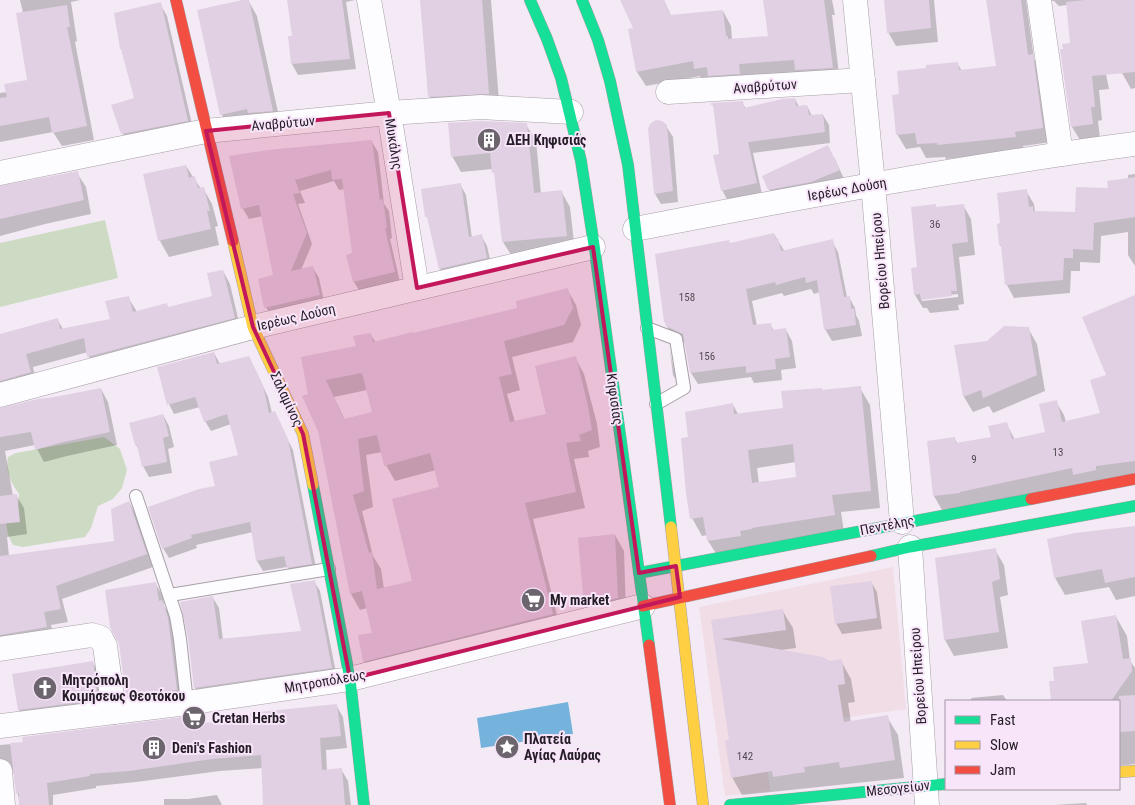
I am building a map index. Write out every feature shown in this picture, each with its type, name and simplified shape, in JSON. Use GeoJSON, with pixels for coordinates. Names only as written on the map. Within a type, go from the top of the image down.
{"type":"FeatureCollection","features":[{"type":"Feature","properties":{"kind":"main road","name":"Σαλαμίνος"},"geometry":{"type":"LineString","coordinates":[[176,0],[254,327],[303,434],[350,679],[364,805]]}},
{"type":"Feature","properties":{"kind":"main road","name":"Κηφισίας"},"geometry":{"type":"LineString","coordinates":[[530,0],[544,30],[571,112],[583,179],[644,606],[670,805]]}},
{"type":"Feature","properties":{"kind":"main road"},"geometry":{"type":"LineString","coordinates":[[582,0],[593,26],[614,93],[627,163],[680,597],[703,805]]}},
{"type":"Feature","properties":{"kind":"main road","name":"Πεντέλης"},"geometry":{"type":"LineString","coordinates":[[639,573],[1135,479]]}},
{"type":"Feature","properties":{"kind":"main road","name":"Πεντέλης"},"geometry":{"type":"LineString","coordinates":[[644,606],[910,548],[1135,506]]}},
{"type":"Feature","properties":{"kind":"main road"},"geometry":{"type":"LineString","coordinates":[[1120,772],[1135,771]]}},
{"type":"Feature","properties":{"kind":"main road","name":"Μεσογείων"},"geometry":{"type":"LineString","coordinates":[[730,805],[933,791]]}},
{"type":"Feature","properties":{"kind":"street","name":"Μυκάλης"},"geometry":{"type":"LineString","coordinates":[[369,0],[417,288]]}},
{"type":"Feature","properties":{"kind":"street","name":"Βορείου Ηπείρου"},"geometry":{"type":"LineString","coordinates":[[854,0],[873,184],[902,522]]}},
{"type":"Feature","properties":{"kind":"street"},"geometry":{"type":"LineString","coordinates":[[1039,0],[1061,154]]}},
{"type":"Feature","properties":{"kind":"street","name":"Αναβρύτων"},"geometry":{"type":"LineString","coordinates":[[668,92],[862,80]]}},
{"type":"Feature","properties":{"kind":"street","name":"Αναβρύτων"},"geometry":{"type":"LineString","coordinates":[[0,173],[206,131],[389,113],[481,108],[571,112]]}},
{"type":"Feature","properties":{"kind":"street","name":"Ιερέως Δούση"},"geometry":{"type":"LineString","coordinates":[[635,229],[873,184],[1135,144]]}},
{"type":"Feature","properties":{"kind":"street","name":"Ιερέως Δούση"},"geometry":{"type":"LineString","coordinates":[[0,395],[254,327],[593,247]]}},
{"type":"Feature","properties":{"kind":"street","name":"Βορείου Ηπείρου"},"geometry":{"type":"LineString","coordinates":[[910,548],[933,791]]}},
{"type":"Feature","properties":{"kind":"street","name":"Μητροπόλεως"},"geometry":{"type":"LineString","coordinates":[[0,726],[187,703],[350,679],[644,606]]}},
{"type":"Feature","properties":{"kind":"street"},"geometry":{"type":"LineString","coordinates":[[0,649],[92,635],[101,638],[105,646],[114,712]]}},
{"type":"Feature","properties":{"kind":"street"},"geometry":{"type":"LineString","coordinates":[[0,771],[3,805]]}},
{"type":"Feature","properties":{"kind":"lane"},"geometry":{"type":"LineString","coordinates":[[647,328],[676,339],[684,388],[656,404]]}},
{"type":"Feature","properties":{"kind":"lane"},"geometry":{"type":"LineString","coordinates":[[136,496],[170,595],[180,639],[187,703]]}},
{"type":"Feature","properties":{"kind":"lane"},"geometry":{"type":"LineString","coordinates":[[170,595],[329,569]]}},
{"type":"Feature","properties":{"kind":"highlighted area"},"geometry":{"type":"Polygon","coordinates":[[[389,113],[417,288],[593,247],[639,573],[676,566],[680,597],[350,679],[303,434],[253,327],[206,131],[389,113]]]}},
{"type":"Feature","properties":{"kind":"shaded area"},"geometry":{"type":"Polygon","coordinates":[[[893,567],[906,709],[763,729],[770,791],[725,796],[699,607],[893,567]]]}},
{"type":"Feature","properties":{"kind":"green space"},"geometry":{"type":"Polygon","coordinates":[[[105,220],[118,278],[0,307],[0,243],[105,220]]]}},
{"type":"Feature","properties":{"kind":"green space"},"geometry":{"type":"Polygon","coordinates":[[[104,437],[120,449],[127,470],[122,488],[113,499],[98,506],[91,528],[85,537],[23,547],[13,545],[8,535],[6,522],[18,509],[19,494],[9,477],[8,457],[16,453],[104,437]]]}},
{"type":"Feature","properties":{"kind":"water"},"geometry":{"type":"Polygon","coordinates":[[[568,702],[573,734],[481,748],[477,718],[568,702]]]}},
{"type":"Feature","properties":{"kind":"building"},"geometry":{"type":"Polygon","coordinates":[[[249,0],[273,111],[248,113],[247,109],[220,115],[197,10],[249,0]]]}},
{"type":"Feature","properties":{"kind":"building"},"geometry":{"type":"Polygon","coordinates":[[[287,0],[342,0],[350,59],[291,64],[288,36],[292,36],[287,0]]]}},
{"type":"Feature","properties":{"kind":"building"},"geometry":{"type":"Polygon","coordinates":[[[420,0],[482,0],[489,94],[428,97],[420,0]]]}},
{"type":"Feature","properties":{"kind":"building"},"geometry":{"type":"Polygon","coordinates":[[[620,0],[664,0],[670,15],[723,10],[728,39],[768,36],[763,0],[824,0],[833,68],[795,70],[794,60],[739,64],[740,74],[708,76],[707,67],[694,69],[693,61],[636,72],[628,29],[633,28],[620,0]]]}},
{"type":"Feature","properties":{"kind":"building"},"geometry":{"type":"Polygon","coordinates":[[[884,0],[929,0],[931,28],[887,33],[884,0]]]}},
{"type":"Feature","properties":{"kind":"building"},"geometry":{"type":"Polygon","coordinates":[[[986,0],[1021,0],[1028,55],[1033,54],[1043,128],[1015,132],[1016,137],[937,145],[937,143],[917,144],[915,133],[896,135],[892,95],[899,94],[897,71],[926,68],[926,65],[958,62],[959,70],[996,66],[986,0]]]}},
{"type":"Feature","properties":{"kind":"building"},"geometry":{"type":"Polygon","coordinates":[[[1135,0],[1135,72],[1092,76],[1095,107],[1091,107],[1093,124],[1071,127],[1060,49],[1063,49],[1062,44],[1070,43],[1066,2],[1135,0]]]}},
{"type":"Feature","properties":{"kind":"building"},"geometry":{"type":"Polygon","coordinates":[[[161,2],[188,121],[121,134],[111,105],[134,98],[120,49],[114,13],[161,2]]]}},
{"type":"Feature","properties":{"kind":"building"},"geometry":{"type":"Polygon","coordinates":[[[67,5],[70,27],[67,27],[87,126],[52,133],[49,117],[0,126],[0,98],[7,97],[4,84],[27,80],[16,13],[67,5]]]}},
{"type":"Feature","properties":{"kind":"building"},"geometry":{"type":"Polygon","coordinates":[[[795,98],[796,106],[807,105],[809,115],[823,114],[825,132],[748,142],[757,183],[721,191],[713,155],[719,154],[713,105],[711,103],[743,101],[744,108],[782,99],[795,98]]]}},
{"type":"Feature","properties":{"kind":"building"},"geometry":{"type":"Polygon","coordinates":[[[656,120],[662,121],[667,125],[673,191],[654,194],[648,129],[650,124],[656,120]]]}},
{"type":"Feature","properties":{"kind":"building"},"geometry":{"type":"Polygon","coordinates":[[[481,121],[527,123],[534,193],[562,190],[567,236],[502,242],[490,153],[451,157],[448,123],[481,121]]]}},
{"type":"Feature","properties":{"kind":"building"},"geometry":{"type":"Polygon","coordinates":[[[372,140],[380,200],[383,199],[387,228],[385,228],[395,272],[353,282],[346,255],[352,253],[342,179],[332,180],[331,170],[295,180],[300,193],[293,194],[307,233],[291,271],[313,266],[320,295],[264,308],[258,279],[273,275],[259,205],[241,209],[229,156],[268,150],[372,140]]]}},
{"type":"Feature","properties":{"kind":"building"},"geometry":{"type":"Polygon","coordinates":[[[828,145],[840,170],[811,182],[768,190],[762,176],[828,145]]]}},
{"type":"Feature","properties":{"kind":"building"},"geometry":{"type":"Polygon","coordinates":[[[186,165],[189,178],[195,176],[198,188],[204,187],[210,211],[207,211],[211,229],[158,241],[143,174],[186,165]]]}},
{"type":"Feature","properties":{"kind":"building"},"geometry":{"type":"Polygon","coordinates":[[[78,171],[84,200],[0,219],[0,186],[78,171]]]}},
{"type":"Feature","properties":{"kind":"building"},"geometry":{"type":"Polygon","coordinates":[[[1135,177],[1135,217],[1094,223],[1093,250],[1073,249],[1073,258],[1064,258],[1063,280],[1005,285],[997,224],[1000,223],[997,193],[1027,189],[1029,207],[1033,206],[1033,211],[1075,212],[1076,187],[1108,188],[1107,181],[1135,177]]]}},
{"type":"Feature","properties":{"kind":"building"},"geometry":{"type":"Polygon","coordinates":[[[461,183],[469,237],[482,234],[487,258],[439,269],[427,217],[425,217],[421,189],[461,183]]]}},
{"type":"Feature","properties":{"kind":"building"},"geometry":{"type":"Polygon","coordinates":[[[936,204],[936,207],[964,204],[968,242],[952,244],[957,291],[951,291],[952,296],[921,300],[920,294],[914,295],[911,268],[917,267],[911,207],[936,204]]]}},
{"type":"Feature","properties":{"kind":"building"},"geometry":{"type":"Polygon","coordinates":[[[774,233],[776,239],[778,238],[781,251],[833,239],[844,297],[850,296],[851,309],[854,308],[856,325],[824,330],[817,280],[806,283],[805,277],[776,285],[775,282],[746,289],[753,325],[771,323],[772,330],[786,328],[790,357],[775,359],[776,369],[746,373],[746,366],[690,373],[683,334],[666,326],[664,322],[655,254],[729,240],[730,243],[774,233]]]}},
{"type":"Feature","properties":{"kind":"building"},"geometry":{"type":"Polygon","coordinates":[[[223,270],[235,318],[87,357],[84,338],[26,354],[31,372],[0,381],[0,334],[58,318],[60,329],[110,319],[105,301],[129,296],[133,312],[167,303],[168,307],[212,296],[207,273],[223,270]]]}},
{"type":"Feature","properties":{"kind":"building"},"geometry":{"type":"Polygon","coordinates":[[[568,288],[573,308],[564,325],[504,341],[512,374],[499,377],[510,422],[546,414],[535,366],[576,356],[592,430],[579,435],[581,441],[566,443],[576,492],[525,503],[553,614],[363,662],[358,635],[372,633],[362,591],[350,594],[318,431],[302,396],[308,394],[301,357],[356,346],[353,336],[371,333],[373,342],[517,308],[516,301],[568,288]],[[362,373],[326,380],[344,419],[372,412],[362,373]],[[377,435],[358,439],[364,491],[353,495],[369,553],[372,552],[377,589],[412,581],[392,499],[439,487],[430,453],[384,466],[377,435]]]}},
{"type":"Feature","properties":{"kind":"building"},"geometry":{"type":"Polygon","coordinates":[[[1135,295],[1135,461],[1096,466],[1096,470],[1073,475],[1072,468],[960,493],[933,496],[927,441],[955,437],[956,443],[991,437],[988,426],[1007,422],[1012,439],[1045,432],[1039,404],[1057,400],[1062,422],[1100,413],[1090,380],[1106,375],[1082,317],[1135,295]]]}},
{"type":"Feature","properties":{"kind":"building"},"geometry":{"type":"Polygon","coordinates":[[[1004,326],[1029,327],[1037,375],[983,398],[981,390],[963,397],[954,345],[987,341],[1004,326]]]}},
{"type":"Feature","properties":{"kind":"building"},"geometry":{"type":"Polygon","coordinates":[[[214,352],[217,364],[249,356],[263,385],[269,413],[275,411],[288,439],[312,564],[287,568],[284,556],[256,561],[250,522],[191,535],[192,538],[162,549],[148,507],[199,489],[215,486],[209,462],[238,455],[227,414],[204,422],[195,397],[167,405],[157,367],[214,352]]]}},
{"type":"Feature","properties":{"kind":"building"},"geometry":{"type":"Polygon","coordinates":[[[861,386],[871,491],[832,495],[835,515],[752,528],[740,531],[741,536],[707,541],[703,517],[690,519],[681,438],[688,437],[685,412],[733,403],[734,414],[783,408],[781,391],[822,388],[822,390],[861,386]],[[793,444],[748,450],[752,483],[796,477],[793,444]]]}},
{"type":"Feature","properties":{"kind":"building"},"geometry":{"type":"Polygon","coordinates":[[[101,388],[110,432],[35,450],[31,432],[0,437],[0,408],[101,388]]]}},
{"type":"Feature","properties":{"kind":"building"},"geometry":{"type":"Polygon","coordinates":[[[163,414],[169,436],[163,438],[167,462],[142,467],[129,423],[163,414]]]}},
{"type":"Feature","properties":{"kind":"building"},"geometry":{"type":"Polygon","coordinates":[[[17,494],[20,522],[0,524],[0,496],[17,494]]]}},
{"type":"Feature","properties":{"kind":"building"},"geometry":{"type":"Polygon","coordinates":[[[129,501],[147,554],[56,586],[61,609],[44,612],[47,627],[0,635],[0,556],[114,541],[111,509],[129,501]]]}},
{"type":"Feature","properties":{"kind":"building"},"geometry":{"type":"Polygon","coordinates":[[[1135,526],[1135,577],[1105,583],[1102,569],[1054,578],[1047,539],[1075,533],[1135,526]]]}},
{"type":"Feature","properties":{"kind":"building"},"geometry":{"type":"Polygon","coordinates":[[[615,534],[618,598],[584,606],[578,538],[615,534]]]}},
{"type":"Feature","properties":{"kind":"building"},"geometry":{"type":"Polygon","coordinates":[[[996,548],[1000,579],[992,582],[999,632],[944,640],[935,558],[996,548]]]}},
{"type":"Feature","properties":{"kind":"building"},"geometry":{"type":"Polygon","coordinates":[[[315,580],[332,668],[194,688],[188,638],[180,602],[213,596],[219,639],[301,631],[290,584],[315,580]]]}},
{"type":"Feature","properties":{"kind":"building"},"geometry":{"type":"Polygon","coordinates":[[[872,581],[877,618],[835,624],[830,586],[872,581]]]}},
{"type":"Feature","properties":{"kind":"building"},"geometry":{"type":"Polygon","coordinates":[[[156,582],[159,601],[162,600],[168,618],[177,690],[126,697],[119,644],[110,627],[105,590],[156,582]]]}},
{"type":"Feature","properties":{"kind":"building"},"geometry":{"type":"Polygon","coordinates":[[[783,609],[786,630],[721,639],[823,657],[830,661],[842,659],[845,684],[838,685],[844,722],[888,715],[895,760],[840,768],[839,762],[804,767],[805,772],[773,777],[772,771],[731,778],[725,740],[729,740],[711,620],[783,609]]]}},
{"type":"Feature","properties":{"kind":"building"},"geometry":{"type":"Polygon","coordinates":[[[1116,615],[1123,659],[1131,658],[1132,671],[1112,700],[1051,700],[1049,681],[1054,681],[1053,667],[1088,663],[1081,621],[1116,615]]]}},
{"type":"Feature","properties":{"kind":"building"},"geometry":{"type":"Polygon","coordinates":[[[93,661],[98,700],[18,710],[12,674],[93,661]]]}},
{"type":"Feature","properties":{"kind":"building"},"geometry":{"type":"Polygon","coordinates":[[[1135,695],[1135,731],[1120,732],[1119,696],[1135,695]]]}},
{"type":"Feature","properties":{"kind":"building"},"geometry":{"type":"Polygon","coordinates":[[[337,704],[341,736],[320,738],[322,770],[342,768],[345,805],[263,805],[261,755],[90,774],[90,776],[47,783],[49,805],[19,805],[19,793],[16,794],[10,743],[23,742],[22,737],[183,717],[184,724],[251,720],[250,713],[337,704]]]}},
{"type":"Feature","properties":{"kind":"traffic: fast"},"geometry":{"type":"LineString","coordinates":[[530,0],[561,78],[581,161],[649,645]]}},
{"type":"Feature","properties":{"kind":"traffic: fast"},"geometry":{"type":"LineString","coordinates":[[582,0],[598,40],[610,81],[628,165],[671,527]]}},
{"type":"Feature","properties":{"kind":"traffic: fast"},"geometry":{"type":"LineString","coordinates":[[313,485],[350,679],[364,805]]}},
{"type":"Feature","properties":{"kind":"traffic: fast"},"geometry":{"type":"LineString","coordinates":[[639,573],[1031,499]]}},
{"type":"Feature","properties":{"kind":"traffic: fast"},"geometry":{"type":"LineString","coordinates":[[871,556],[910,547],[1135,506]]}},
{"type":"Feature","properties":{"kind":"traffic: fast"},"geometry":{"type":"LineString","coordinates":[[730,805],[945,784]]}},
{"type":"Feature","properties":{"kind":"traffic: slow"},"geometry":{"type":"LineString","coordinates":[[233,241],[253,327],[303,434],[313,485]]}},
{"type":"Feature","properties":{"kind":"traffic: slow"},"geometry":{"type":"LineString","coordinates":[[671,527],[703,805]]}},
{"type":"Feature","properties":{"kind":"traffic: slow"},"geometry":{"type":"LineString","coordinates":[[1120,772],[1135,771]]}},
{"type":"Feature","properties":{"kind":"traffic: jam"},"geometry":{"type":"LineString","coordinates":[[176,0],[233,241]]}},
{"type":"Feature","properties":{"kind":"traffic: jam"},"geometry":{"type":"LineString","coordinates":[[1031,499],[1135,479]]}},
{"type":"Feature","properties":{"kind":"traffic: jam"},"geometry":{"type":"LineString","coordinates":[[643,606],[871,556]]}},
{"type":"Feature","properties":{"kind":"traffic: jam"},"geometry":{"type":"LineString","coordinates":[[649,645],[670,805]]}},
{"type":"Feature","properties":{"kind":"place","name":"ΔΕΗ Κηφισιάς"},"geometry":{"type":"Point","coordinates":[489,140]}},
{"type":"Feature","properties":{"kind":"place","name":"My market"},"geometry":{"type":"Point","coordinates":[533,600]}},
{"type":"Feature","properties":{"kind":"place","name":"Μητρόπολη Κοιμήσεως Θεοτόκου"},"geometry":{"type":"Point","coordinates":[45,688]}},
{"type":"Feature","properties":{"kind":"place","name":"Cretan Herbs"},"geometry":{"type":"Point","coordinates":[194,718]}},
{"type":"Feature","properties":{"kind":"place","name":"Πλατεία Αγίας Λαύρας"},"geometry":{"type":"Point","coordinates":[507,747]}},
{"type":"Feature","properties":{"kind":"place","name":"Deni's Fashion"},"geometry":{"type":"Point","coordinates":[154,748]}}]}
